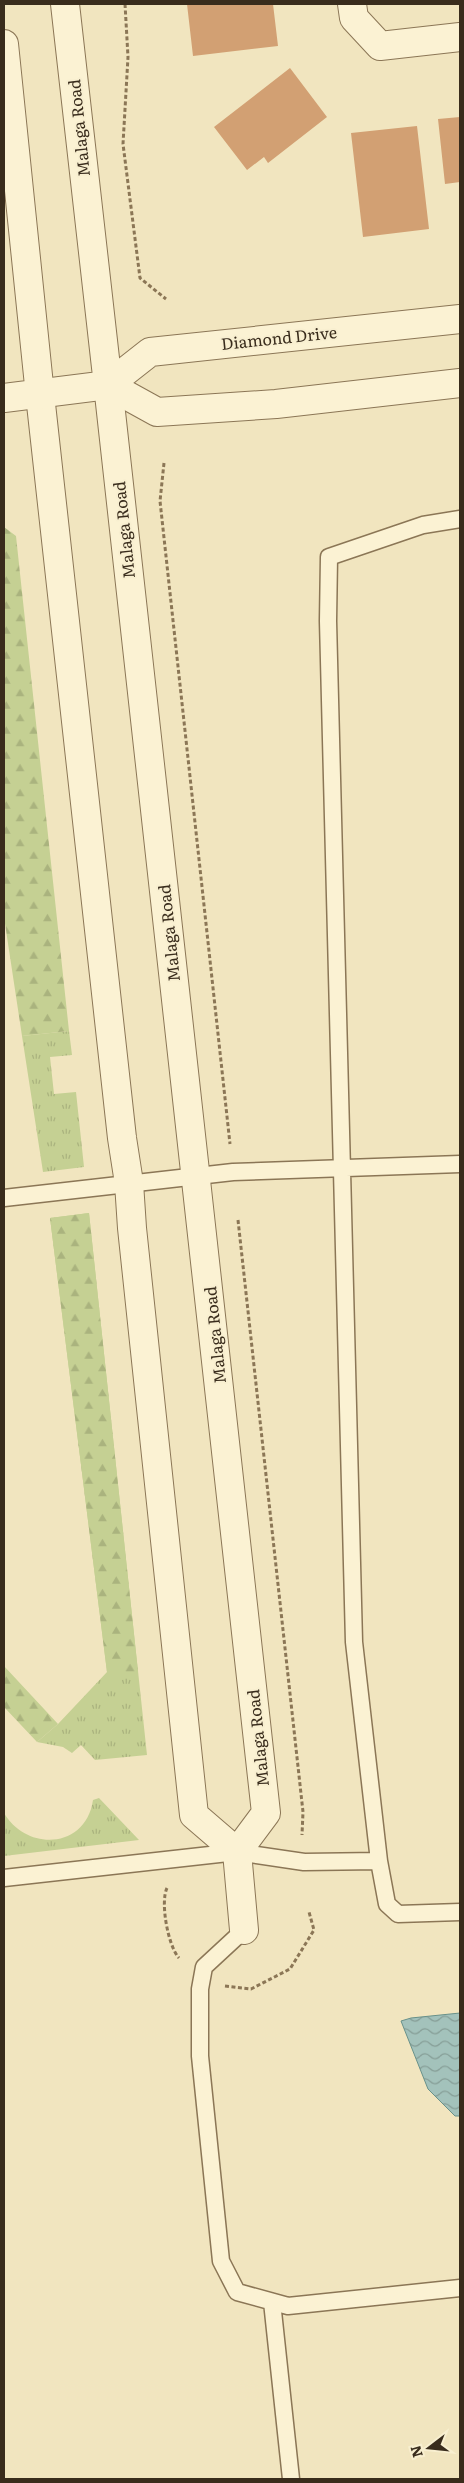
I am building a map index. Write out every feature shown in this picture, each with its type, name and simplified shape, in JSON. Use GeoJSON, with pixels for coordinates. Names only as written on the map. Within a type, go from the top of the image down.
{"type":"FeatureCollection","features":[{"type":"Feature","properties":{"kind":"street","name":"Malaga Road"},"geometry":{"type":"LineString","coordinates":[[65,4],[197,1177],[266,1813],[237,1852]]}},
{"type":"Feature","properties":{"kind":"street"},"geometry":{"type":"LineString","coordinates":[[352,4],[354,18],[380,46],[460,36]]}},
{"type":"Feature","properties":{"kind":"street"},"geometry":{"type":"LineString","coordinates":[[4,44],[40,395],[120,1128],[129,1184],[132,1228],[194,1815],[237,1852],[244,1930]]}},
{"type":"Feature","properties":{"kind":"street","name":"Diamond Drive"},"geometry":{"type":"LineString","coordinates":[[4,398],[108,385],[150,352],[460,319]]}},
{"type":"Feature","properties":{"kind":"street"},"geometry":{"type":"LineString","coordinates":[[108,385],[157,412],[276,404],[460,383]]}},
{"type":"Feature","properties":{"kind":"lane"},"geometry":{"type":"LineString","coordinates":[[460,519],[423,525],[328,557],[354,1642],[380,1861],[387,1904],[398,1914],[460,1912]]}},
{"type":"Feature","properties":{"kind":"lane"},"geometry":{"type":"LineString","coordinates":[[4,1198],[233,1172],[460,1164]]}},
{"type":"Feature","properties":{"kind":"lane"},"geometry":{"type":"LineString","coordinates":[[4,1878],[237,1852],[304,1862],[380,1861]]}},
{"type":"Feature","properties":{"kind":"lane"},"geometry":{"type":"LineString","coordinates":[[244,1930],[204,1967],[200,1989],[200,2056],[221,2261],[237,2292],[288,2306],[460,2288]]}},
{"type":"Feature","properties":{"kind":"lane"},"geometry":{"type":"LineString","coordinates":[[272,2302],[291,2479]]}},
{"type":"Feature","properties":{"kind":"path"},"geometry":{"type":"LineString","coordinates":[[125,4],[128,57],[123,144],[140,278],[166,299]]}},
{"type":"Feature","properties":{"kind":"path"},"geometry":{"type":"LineString","coordinates":[[164,463],[160,501],[230,1144]]}},
{"type":"Feature","properties":{"kind":"path"},"geometry":{"type":"LineString","coordinates":[[238,1220],[302,1803],[302,1835]]}},
{"type":"Feature","properties":{"kind":"green space"},"geometry":{"type":"Polygon","coordinates":[[[4,527],[16,536],[69,1031],[22,1036],[4,917],[4,527]]]}},
{"type":"Feature","properties":{"kind":"green space"},"geometry":{"type":"Polygon","coordinates":[[[69,1031],[72,1055],[50,1057],[54,1094],[76,1092],[84,1167],[43,1172],[22,1036],[69,1031]]]}},
{"type":"Feature","properties":{"kind":"green space"},"geometry":{"type":"Polygon","coordinates":[[[89,1213],[147,1755],[95,1760],[81,1745],[72,1753],[63,1747],[37,1742],[58,1724],[107,1672],[50,1218],[89,1213]]]}},
{"type":"Feature","properties":{"kind":"green space"},"geometry":{"type":"Polygon","coordinates":[[[89,1213],[138,1672],[127,1677],[107,1672],[50,1218],[89,1213]]]}},
{"type":"Feature","properties":{"kind":"green space"},"geometry":{"type":"Polygon","coordinates":[[[4,1666],[58,1724],[37,1742],[4,1707],[4,1666]]]}},
{"type":"Feature","properties":{"kind":"green space"},"geometry":{"type":"Polygon","coordinates":[[[99,1798],[139,1840],[4,1856],[4,1813],[14,1826],[27,1834],[40,1839],[54,1840],[68,1836],[79,1828],[88,1816],[93,1800],[99,1798]]]}},
{"type":"Feature","properties":{"kind":"water"},"geometry":{"type":"Polygon","coordinates":[[[460,2013],[460,2116],[455,2116],[428,2089],[401,2021],[411,2018],[460,2013]]]}},
{"type":"Feature","properties":{"kind":"building"},"geometry":{"type":"Polygon","coordinates":[[[187,4],[273,4],[278,46],[193,56],[187,4]]]}},
{"type":"Feature","properties":{"kind":"building"},"geometry":{"type":"Polygon","coordinates":[[[290,68],[327,117],[268,163],[264,157],[247,170],[214,127],[290,68]]]}},
{"type":"Feature","properties":{"kind":"building"},"geometry":{"type":"Polygon","coordinates":[[[460,117],[460,182],[445,184],[438,119],[460,117]]]}},
{"type":"Feature","properties":{"kind":"building"},"geometry":{"type":"Polygon","coordinates":[[[417,126],[429,229],[363,237],[351,133],[417,126]]]}}]}
